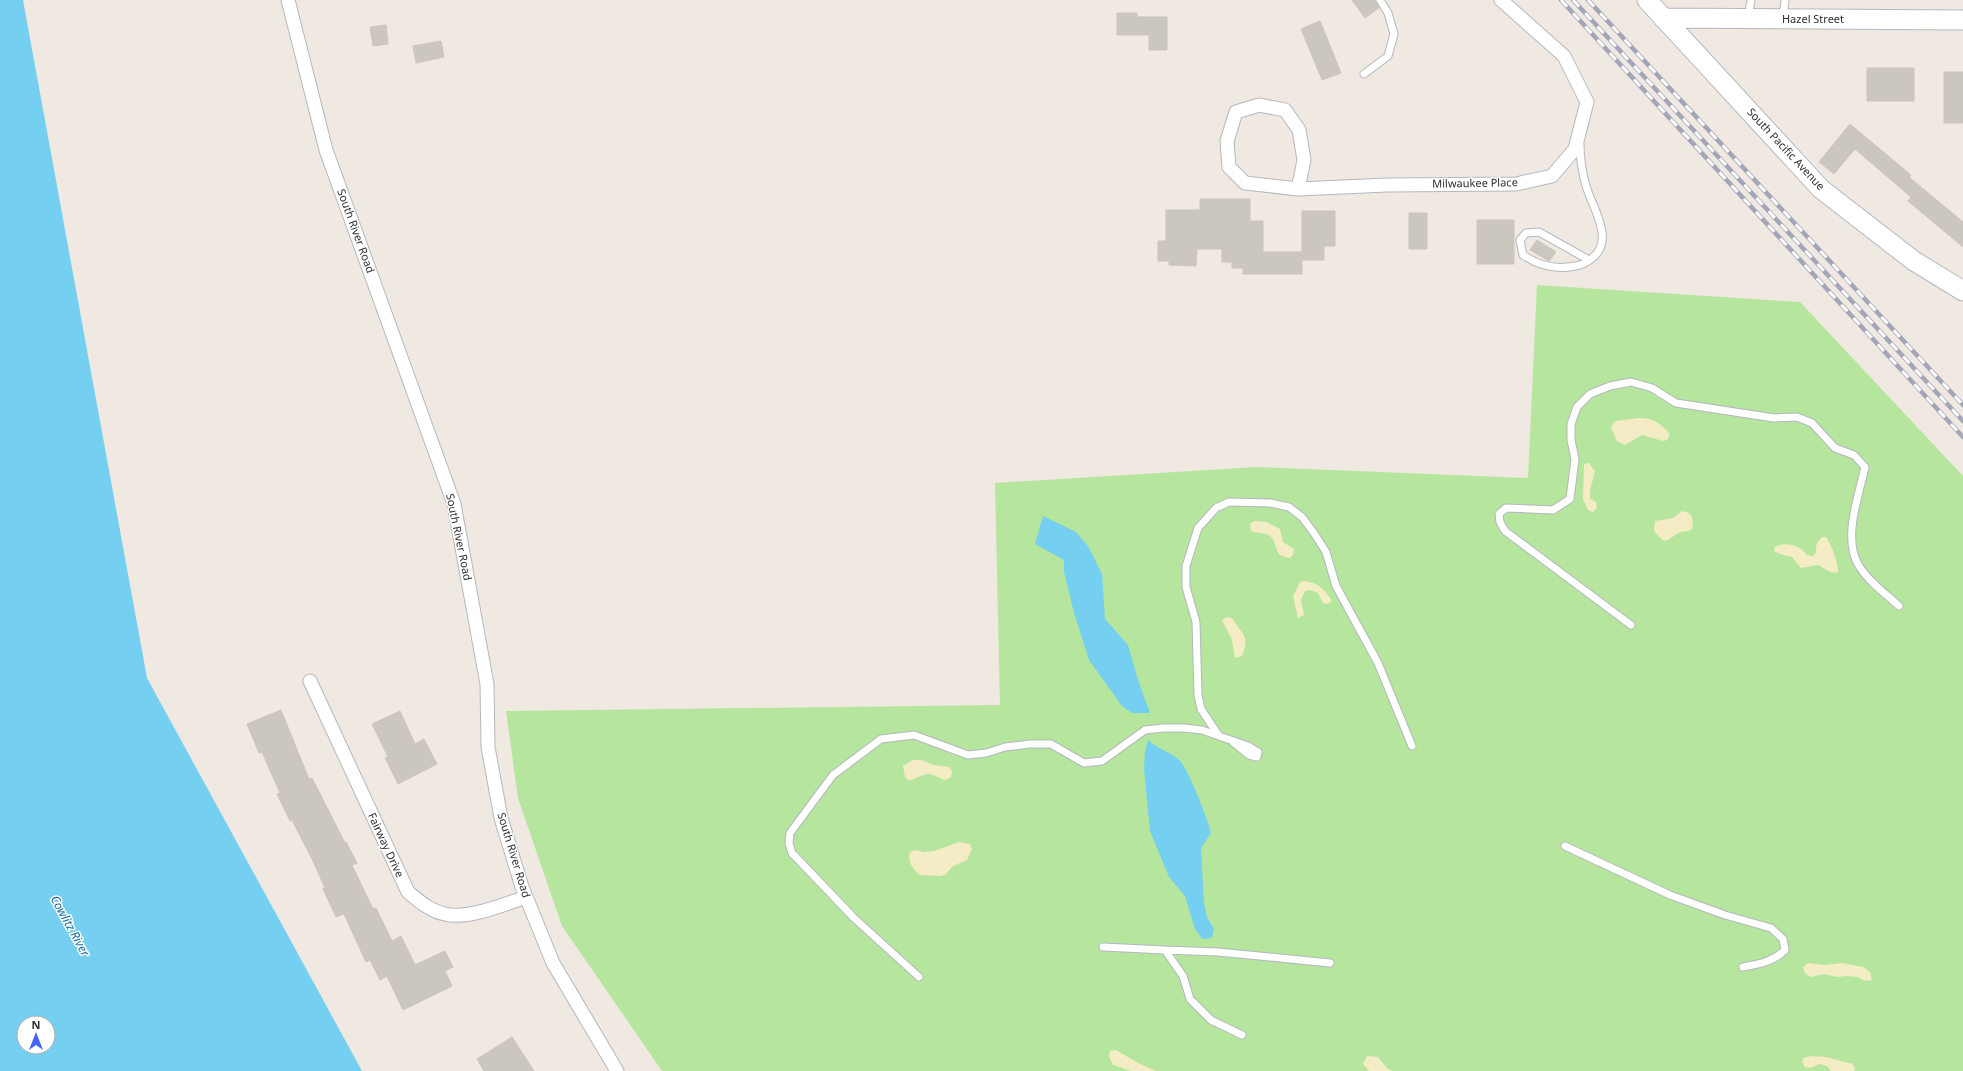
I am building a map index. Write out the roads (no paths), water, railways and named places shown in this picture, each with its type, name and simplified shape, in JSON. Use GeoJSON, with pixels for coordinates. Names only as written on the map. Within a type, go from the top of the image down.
{"type":"FeatureCollection","features":[{"type":"Feature","properties":{"kind":"street","name":"South River Road"},"geometry":{"type":"LineString","coordinates":[[288,0],[326,150],[454,504],[487,684],[488,747],[501,818],[526,897],[553,963],[617,1071]]}},
{"type":"Feature","properties":{"kind":"street","name":"Milwaukee Place"},"geometry":{"type":"LineString","coordinates":[[1298,189],[1387,185],[1516,184],[1552,176],[1575,149],[1587,102],[1564,56],[1501,0]]}},
{"type":"Feature","properties":{"kind":"street","name":"South Pacific Avenue"},"geometry":{"type":"LineString","coordinates":[[1647,0],[1821,189],[1914,260],[1963,291]]}},
{"type":"Feature","properties":{"kind":"street","name":"Hazel Street"},"geometry":{"type":"LineString","coordinates":[[1663,18],[1963,20]]}},
{"type":"Feature","properties":{"kind":"street"},"geometry":{"type":"LineString","coordinates":[[1259,105],[1285,110],[1299,130],[1304,160],[1298,189],[1246,183],[1229,166],[1227,141],[1236,112],[1259,105]]}},
{"type":"Feature","properties":{"kind":"street","name":"Fairway Drive"},"geometry":{"type":"LineString","coordinates":[[310,681],[408,892],[424,905],[445,915],[476,913],[526,897]]}},
{"type":"Feature","properties":{"kind":"lane"},"geometry":{"type":"LineString","coordinates":[[1364,74],[1388,56],[1394,34],[1388,13],[1380,0]]}},
{"type":"Feature","properties":{"kind":"lane"},"geometry":{"type":"LineString","coordinates":[[1748,18],[1751,0]]}},
{"type":"Feature","properties":{"kind":"lane"},"geometry":{"type":"LineString","coordinates":[[1783,19],[1785,0]]}},
{"type":"Feature","properties":{"kind":"lane"},"geometry":{"type":"LineString","coordinates":[[1579,134],[1581,162],[1586,186],[1601,223],[1603,243],[1596,255],[1589,260],[1582,265],[1560,269],[1535,263],[1523,255],[1520,240],[1526,233],[1539,232],[1589,260]]}},
{"type":"Feature","properties":{"kind":"lane"},"geometry":{"type":"LineString","coordinates":[[1631,625],[1505,531],[1500,522],[1499,514],[1506,508],[1553,510],[1570,499],[1575,459],[1571,440],[1571,424],[1577,407],[1590,394],[1610,386],[1631,382],[1652,388],[1676,403],[1774,418],[1797,417],[1812,423],[1835,448],[1854,455],[1866,467],[1853,513],[1852,544],[1859,566],[1898,606]]}},
{"type":"Feature","properties":{"kind":"lane"},"geometry":{"type":"LineString","coordinates":[[1219,736],[1201,709],[1198,695],[1196,622],[1186,587],[1186,566],[1198,528],[1216,508],[1229,502],[1270,503],[1289,507],[1302,517],[1326,552],[1336,586],[1378,663],[1412,746]]}},
{"type":"Feature","properties":{"kind":"lane"},"geometry":{"type":"LineString","coordinates":[[919,977],[854,918],[792,853],[789,843],[790,833],[833,775],[881,739],[914,735],[968,754],[986,753],[1005,747],[1030,744],[1051,744],[1084,763],[1102,761],[1145,730],[1184,728],[1202,730],[1233,742]]}},
{"type":"Feature","properties":{"kind":"lane"},"geometry":{"type":"LineString","coordinates":[[1565,846],[1670,895],[1725,915],[1771,928],[1783,939],[1785,950],[1779,957],[1768,962],[1743,967]]}},
{"type":"Feature","properties":{"kind":"lane"},"geometry":{"type":"LineString","coordinates":[[1103,947],[1218,952],[1330,963]]}},
{"type":"Feature","properties":{"kind":"lane"},"geometry":{"type":"LineString","coordinates":[[1165,950],[1183,976],[1190,999],[1211,1020],[1242,1035]]}},
{"type":"Feature","properties":{"kind":"water","name":"Cowlitz River"},"geometry":{"type":"Polygon","coordinates":[[[0,0],[23,0],[147,678],[362,1071],[0,1071],[0,0]]]}},
{"type":"Feature","properties":{"kind":"water"},"geometry":{"type":"Polygon","coordinates":[[[1043,516],[1076,532],[1088,546],[1102,574],[1105,619],[1128,645],[1138,680],[1150,713],[1132,713],[1122,706],[1089,660],[1074,613],[1064,572],[1064,560],[1035,544],[1043,516]]]}},
{"type":"Feature","properties":{"kind":"water"},"geometry":{"type":"Polygon","coordinates":[[[1148,740],[1181,762],[1193,785],[1209,826],[1211,833],[1201,848],[1204,903],[1207,917],[1214,929],[1212,938],[1202,939],[1195,929],[1185,896],[1169,877],[1150,831],[1144,769],[1145,752],[1148,740]]]}},
{"type":"Feature","properties":{"kind":"railway"},"geometry":{"type":"LineString","coordinates":[[1561,0],[1963,437]]}},
{"type":"Feature","properties":{"kind":"railway"},"geometry":{"type":"LineString","coordinates":[[1573,0],[1963,421]]}},
{"type":"Feature","properties":{"kind":"railway"},"geometry":{"type":"LineString","coordinates":[[1588,0],[1963,405]]}}]}
